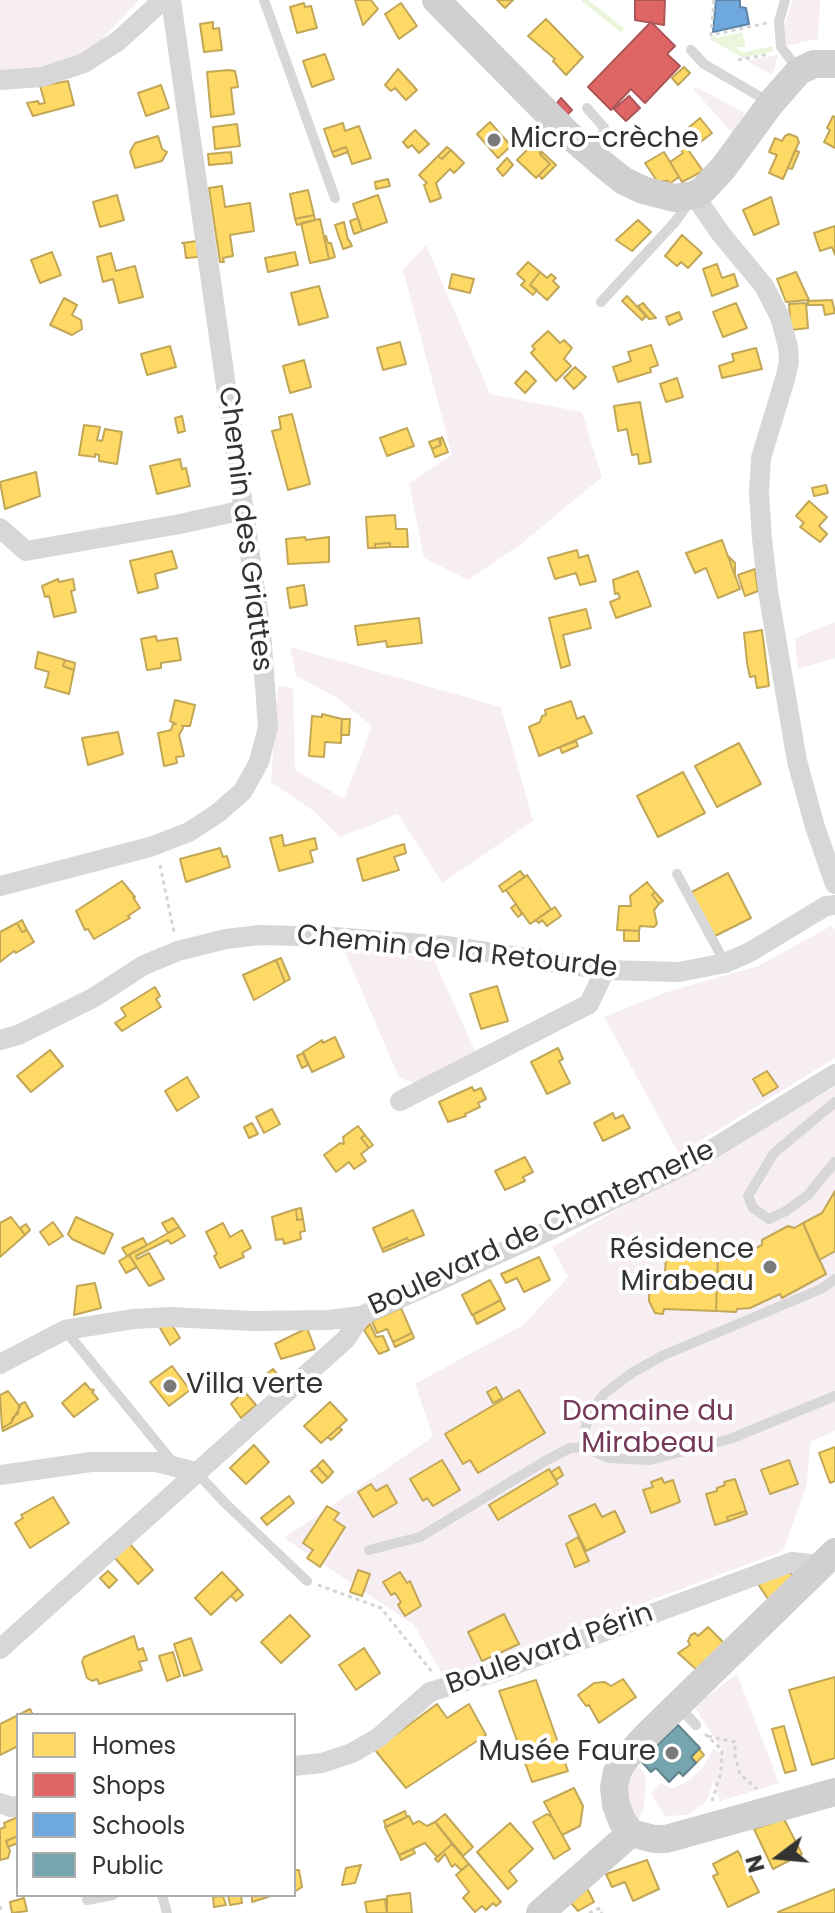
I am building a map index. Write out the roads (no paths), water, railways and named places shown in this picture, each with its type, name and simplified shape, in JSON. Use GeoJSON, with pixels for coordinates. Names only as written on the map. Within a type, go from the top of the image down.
{"type":"FeatureCollection","features":[{"type":"Feature","properties":{"kind":"street"},"geometry":{"type":"LineString","coordinates":[[0,80],[42,77],[84,63],[118,41],[163,0]]}},
{"type":"Feature","properties":{"kind":"street","name":"Chemin des Griattes"},"geometry":{"type":"LineString","coordinates":[[0,886],[156,844],[189,832],[218,813],[243,791],[259,762],[268,727],[261,632],[171,0]]}},
{"type":"Feature","properties":{"kind":"street"},"geometry":{"type":"LineString","coordinates":[[436,0],[585,149],[624,181],[643,190],[674,198],[694,195],[704,189],[724,167],[771,103],[789,62],[835,64]]}},
{"type":"Feature","properties":{"kind":"street"},"geometry":{"type":"LineString","coordinates":[[694,195],[764,286],[780,317],[788,347],[785,379],[761,458],[759,492],[762,539],[797,761],[835,884]]}},
{"type":"Feature","properties":{"kind":"street"},"geometry":{"type":"LineString","coordinates":[[0,528],[26,551],[244,510]]}},
{"type":"Feature","properties":{"kind":"street","name":"Chemin de la Retourde"},"geometry":{"type":"LineString","coordinates":[[0,1040],[18,1035],[93,998],[144,965],[178,951],[226,939],[260,935],[335,937],[447,946],[598,975],[679,972],[725,963],[828,909]]}},
{"type":"Feature","properties":{"kind":"street"},"geometry":{"type":"LineString","coordinates":[[400,1101],[589,1004],[596,994],[598,975]]}},
{"type":"Feature","properties":{"kind":"street","name":"Boulevard de Chantemerle"},"geometry":{"type":"LineString","coordinates":[[0,1364],[65,1330],[134,1319],[329,1320],[361,1316],[691,1162],[835,1074]]}},
{"type":"Feature","properties":{"kind":"street"},"geometry":{"type":"LineString","coordinates":[[0,1649],[187,1470],[346,1339],[361,1316]]}},
{"type":"Feature","properties":{"kind":"street"},"geometry":{"type":"LineString","coordinates":[[0,1475],[91,1462],[156,1462],[187,1470]]}},
{"type":"Feature","properties":{"kind":"street"},"geometry":{"type":"LineString","coordinates":[[828,1558],[686,1715],[625,1759],[617,1772],[614,1787],[616,1805],[631,1833],[654,1839],[666,1839],[710,1817],[835,1792]]}},
{"type":"Feature","properties":{"kind":"street","name":"Boulevard Périn"},"geometry":{"type":"LineString","coordinates":[[296,1766],[322,1763],[352,1753],[378,1738],[434,1686],[489,1674],[792,1562],[828,1558]]}},
{"type":"Feature","properties":{"kind":"street"},"geometry":{"type":"LineString","coordinates":[[540,1913],[631,1833]]}},
{"type":"Feature","properties":{"kind":"lane"},"geometry":{"type":"LineString","coordinates":[[264,0],[335,198]]}},
{"type":"Feature","properties":{"kind":"lane"},"geometry":{"type":"LineString","coordinates":[[785,0],[779,21],[781,47],[789,62]]}},
{"type":"Feature","properties":{"kind":"lane"},"geometry":{"type":"LineString","coordinates":[[691,50],[704,64],[771,103]]}},
{"type":"Feature","properties":{"kind":"lane"},"geometry":{"type":"LineString","coordinates":[[585,149],[606,130],[587,108]]}},
{"type":"Feature","properties":{"kind":"lane"},"geometry":{"type":"LineString","coordinates":[[601,302],[675,222],[694,195]]}},
{"type":"Feature","properties":{"kind":"lane"},"geometry":{"type":"LineString","coordinates":[[677,874],[725,963]]}},
{"type":"Feature","properties":{"kind":"lane"},"geometry":{"type":"LineString","coordinates":[[835,1102],[774,1153],[748,1196],[753,1208],[769,1219],[786,1211],[808,1195],[835,1162]]}},
{"type":"Feature","properties":{"kind":"lane"},"geometry":{"type":"LineString","coordinates":[[584,1447],[589,1414],[605,1393],[633,1372],[664,1355],[821,1289],[835,1279]]}},
{"type":"Feature","properties":{"kind":"lane"},"geometry":{"type":"LineString","coordinates":[[65,1330],[187,1470],[307,1581]]}},
{"type":"Feature","properties":{"kind":"lane"},"geometry":{"type":"LineString","coordinates":[[369,1550],[420,1537],[570,1448],[584,1447],[608,1458],[650,1460],[730,1439],[835,1396]]}},
{"type":"Feature","properties":{"kind":"lane"},"geometry":{"type":"LineString","coordinates":[[87,1900],[103,1897]]}},
{"type":"Feature","properties":{"kind":"waterway"},"geometry":{"type":"LineString","coordinates":[[584,0],[621,29]]}},
{"type":"Feature","properties":{"kind":"waterway"},"geometry":{"type":"LineString","coordinates":[[713,38],[743,55],[771,49]]}},
{"type":"Feature","properties":{"kind":"place","name":"Micro-crèche"},"geometry":{"type":"Point","coordinates":[494,140]}},
{"type":"Feature","properties":{"kind":"place","name":"Résidence Mirabeau"},"geometry":{"type":"Point","coordinates":[770,1267]}},
{"type":"Feature","properties":{"kind":"place","name":"Villa verte"},"geometry":{"type":"Point","coordinates":[170,1386]}},
{"type":"Feature","properties":{"kind":"place","name":"Musée Faure"},"geometry":{"type":"Point","coordinates":[672,1753]}},
{"type":"Feature","properties":{"kind":"park label","name":"Domaine du Mirabeau"},"geometry":{"type":"Point","coordinates":[648,1429]}}]}
